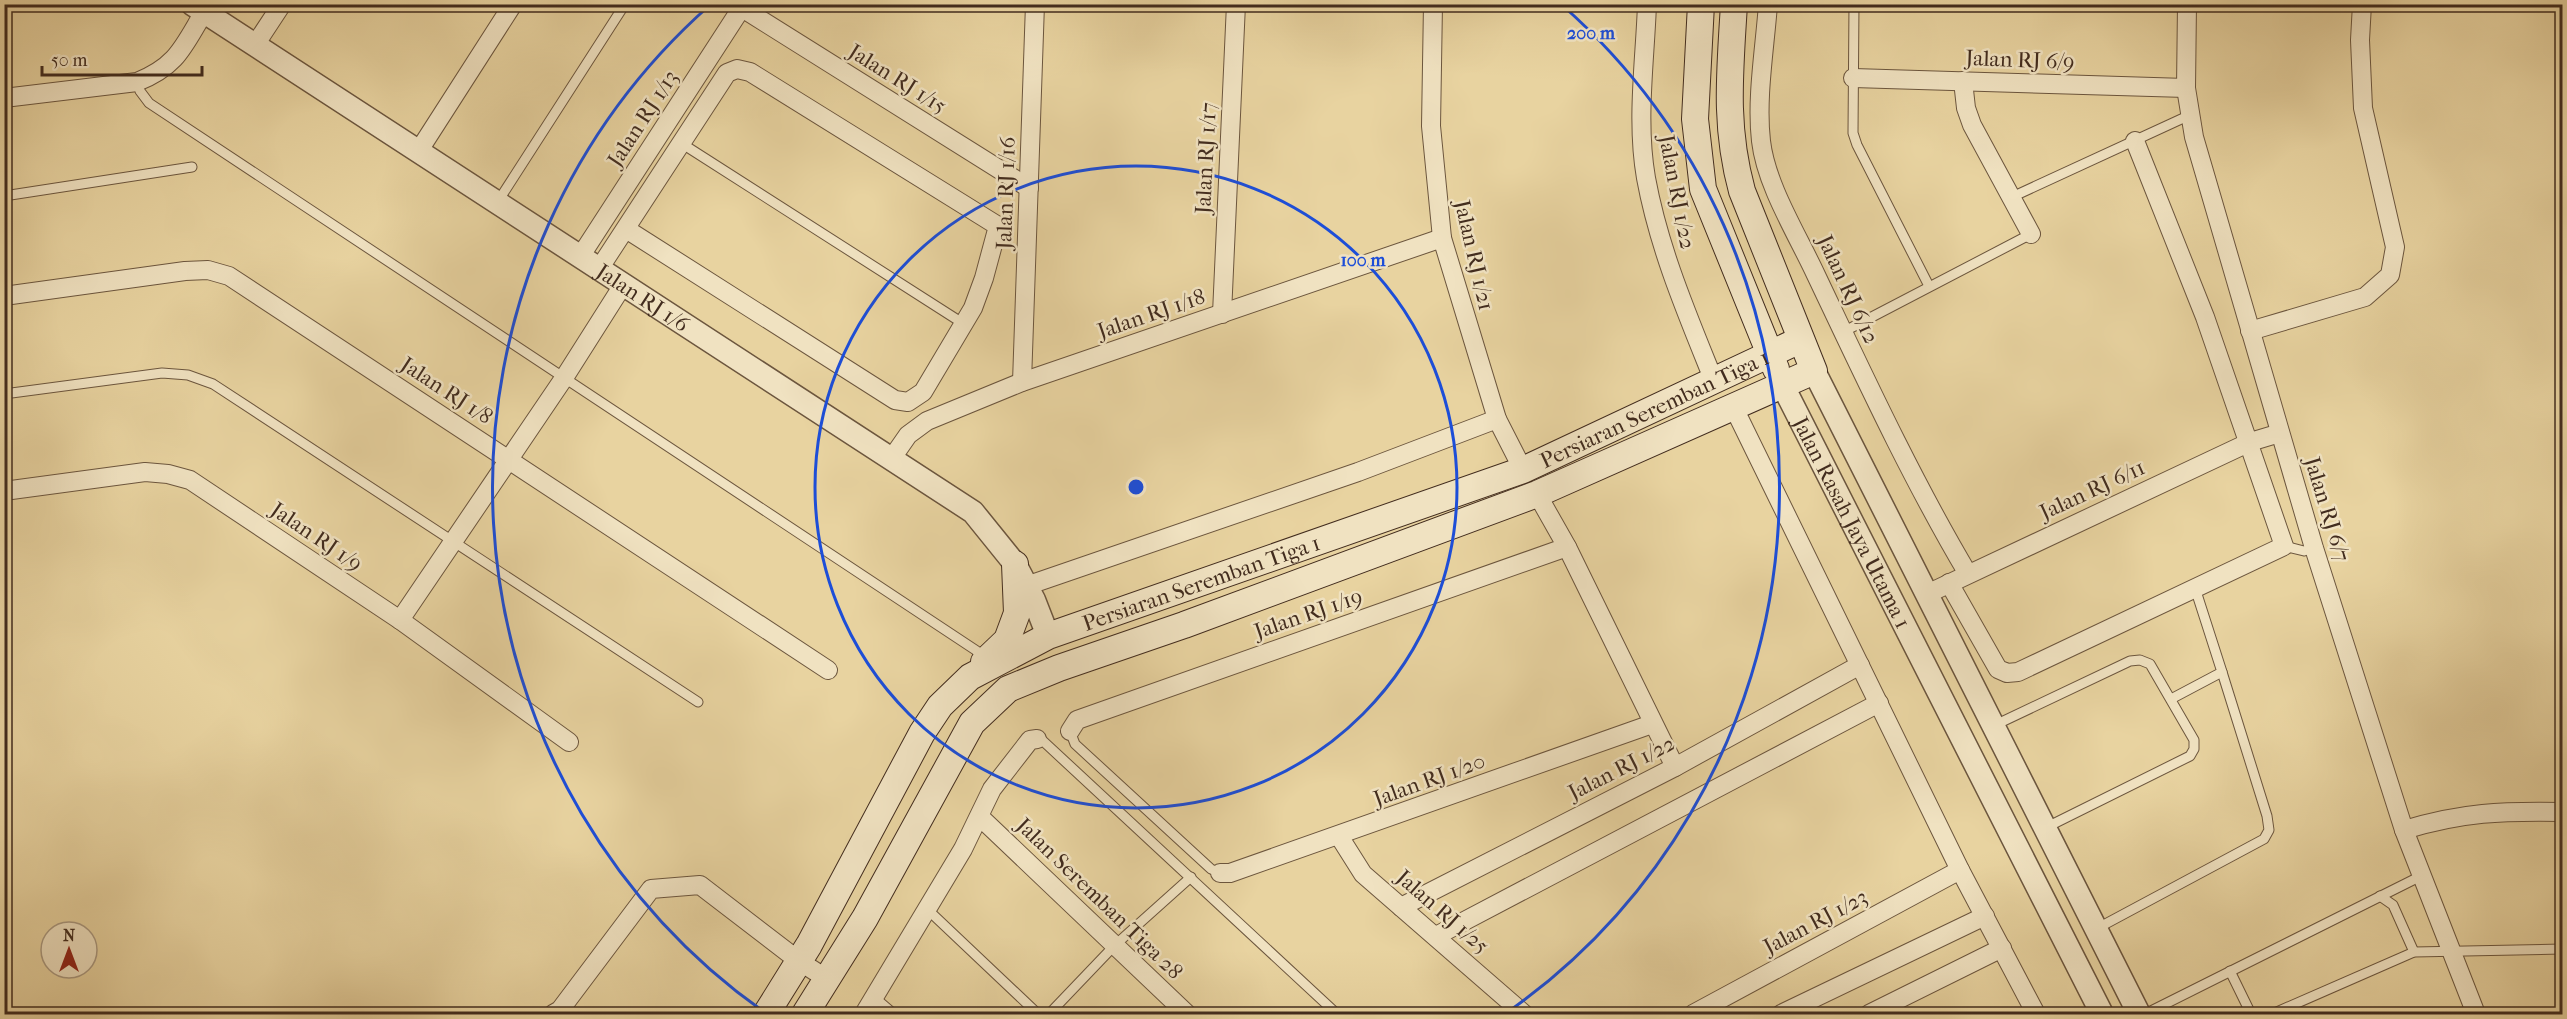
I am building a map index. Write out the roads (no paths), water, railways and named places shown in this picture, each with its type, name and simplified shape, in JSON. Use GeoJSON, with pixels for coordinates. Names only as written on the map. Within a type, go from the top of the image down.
{"type":"FeatureCollection","features":[{"type":"Feature","properties":{"kind":"main road","name":"Jalan Rasah Jaya Utama 1"},"geometry":{"type":"LineString","coordinates":[[1701,4],[1695,119],[1702,189],[1783,386]]}},
{"type":"Feature","properties":{"kind":"main road","name":"Jalan Rasah Jaya Utama 1"},"geometry":{"type":"LineString","coordinates":[[1734,4],[1728,105],[1734,160],[1742,191],[1814,371]]}},
{"type":"Feature","properties":{"kind":"main road","name":"Persiaran Seremban Tiga 1"},"geometry":{"type":"LineString","coordinates":[[766,1014],[799,961],[922,733],[940,706],[970,677],[1048,636],[1523,470],[1800,340]]}},
{"type":"Feature","properties":{"kind":"main road","name":"Persiaran Seremban Tiga 1"},"geometry":{"type":"LineString","coordinates":[[805,1014],[865,918],[972,723],[1008,689],[1059,668],[1184,625],[1537,494],[1814,371]]}},
{"type":"Feature","properties":{"kind":"main road"},"geometry":{"type":"LineString","coordinates":[[1523,470],[1537,494]]}},
{"type":"Feature","properties":{"kind":"main road"},"geometry":{"type":"LineString","coordinates":[[970,677],[1007,640],[1017,613],[1015,564]]}},
{"type":"Feature","properties":{"kind":"main road"},"geometry":{"type":"LineString","coordinates":[[1048,636],[1059,668]]}},
{"type":"Feature","properties":{"kind":"street"},"geometry":{"type":"LineString","coordinates":[[255,45],[282,4]]}},
{"type":"Feature","properties":{"kind":"street"},"geometry":{"type":"LineString","coordinates":[[418,152],[513,4]]}},
{"type":"Feature","properties":{"kind":"street","name":"Jalan RJ 1/16"},"geometry":{"type":"LineString","coordinates":[[1022,382],[1035,4]]}},
{"type":"Feature","properties":{"kind":"street","name":"Jalan RJ 1/17"},"geometry":{"type":"LineString","coordinates":[[1222,314],[1236,4]]}},
{"type":"Feature","properties":{"kind":"street","name":"Jalan RJ 1/21"},"geometry":{"type":"LineString","coordinates":[[1433,4],[1431,126],[1442,238],[1497,418],[1523,470]]}},
{"type":"Feature","properties":{"kind":"street","name":"Jalan RJ 1/22"},"geometry":{"type":"LineString","coordinates":[[1647,4],[1641,128],[1646,177],[1666,260],[1714,381]]}},
{"type":"Feature","properties":{"kind":"street","name":"Jalan RJ 6/12"},"geometry":{"type":"LineString","coordinates":[[1768,4],[1761,104],[1761,141],[1773,184],[1859,368],[1938,523],[1968,574]]}},
{"type":"Feature","properties":{"kind":"street","name":"Jalan RJ 6/7"},"geometry":{"type":"LineString","coordinates":[[2187,4],[2186,88],[2194,137],[2314,548],[2404,830],[2449,950],[2476,1014]]}},
{"type":"Feature","properties":{"kind":"street"},"geometry":{"type":"LineString","coordinates":[[2250,331],[2366,297],[2390,275],[2395,246],[2363,108],[2360,40],[2362,4]]}},
{"type":"Feature","properties":{"kind":"street","name":"Jalan RJ 1/15"},"geometry":{"type":"LineString","coordinates":[[740,6],[1029,188]]}},
{"type":"Feature","properties":{"kind":"street","name":"Jalan RJ 1/13"},"geometry":{"type":"LineString","coordinates":[[590,263],[740,6]]}},
{"type":"Feature","properties":{"kind":"street"},"geometry":{"type":"LineString","coordinates":[[4,98],[137,82],[157,74],[178,56],[198,8]]}},
{"type":"Feature","properties":{"kind":"street","name":"Jalan RJ 1/6"},"geometry":{"type":"LineString","coordinates":[[198,8],[973,512],[1015,564],[1048,636]]}},
{"type":"Feature","properties":{"kind":"street"},"geometry":{"type":"LineString","coordinates":[[590,263],[626,229],[727,73],[737,69],[743,70],[998,226],[1028,234]]}},
{"type":"Feature","properties":{"kind":"street","name":"Jalan RJ 6/9"},"geometry":{"type":"LineString","coordinates":[[1853,78],[2186,88]]}},
{"type":"Feature","properties":{"kind":"street"},"geometry":{"type":"LineString","coordinates":[[1963,81],[1966,108],[1972,125],[2031,234]]}},
{"type":"Feature","properties":{"kind":"street"},"geometry":{"type":"LineString","coordinates":[[1949,583],[1998,669],[2007,673],[2018,672],[2284,546],[2205,317],[2134,141]]}},
{"type":"Feature","properties":{"kind":"street"},"geometry":{"type":"LineString","coordinates":[[626,229],[895,400],[908,402],[923,392],[973,308],[984,279],[998,226]]}},
{"type":"Feature","properties":{"kind":"street","name":"Jalan RJ 1/18"},"geometry":{"type":"LineString","coordinates":[[892,458],[915,428],[1022,382],[1442,238]]}},
{"type":"Feature","properties":{"kind":"street","name":"Jalan RJ 1/8"},"geometry":{"type":"LineString","coordinates":[[4,296],[185,271],[208,270],[229,276],[828,670]]}},
{"type":"Feature","properties":{"kind":"street"},"geometry":{"type":"LineString","coordinates":[[400,620],[564,378],[623,285]]}},
{"type":"Feature","properties":{"kind":"street","name":"Jalan Rasah Jaya Utama 1"},"geometry":{"type":"LineString","coordinates":[[1814,371],[2139,1014]]}},
{"type":"Feature","properties":{"kind":"street","name":"Jalan Rasah Jaya Utama 1"},"geometry":{"type":"LineString","coordinates":[[1783,386],[2102,1014]]}},
{"type":"Feature","properties":{"kind":"street"},"geometry":{"type":"LineString","coordinates":[[908,402],[915,428]]}},
{"type":"Feature","properties":{"kind":"street"},"geometry":{"type":"LineString","coordinates":[[1734,408],[1960,870],[2036,1014]]}},
{"type":"Feature","properties":{"kind":"street"},"geometry":{"type":"LineString","coordinates":[[1026,586],[1358,472],[1497,418]]}},
{"type":"Feature","properties":{"kind":"street","name":"Jalan RJ 6/11"},"geometry":{"type":"LineString","coordinates":[[1927,594],[2250,442],[2280,434]]}},
{"type":"Feature","properties":{"kind":"street","name":"Jalan RJ 1/9"},"geometry":{"type":"LineString","coordinates":[[4,491],[145,472],[168,474],[190,480],[400,620],[568,742]]}},
{"type":"Feature","properties":{"kind":"street"},"geometry":{"type":"LineString","coordinates":[[1537,494],[1567,547],[1675,767]]}},
{"type":"Feature","properties":{"kind":"street","name":"Jalan RJ 1/19"},"geometry":{"type":"LineString","coordinates":[[1070,730],[1077,720],[1567,547]]}},
{"type":"Feature","properties":{"kind":"street","name":"Jalan RJ 1/22"},"geometry":{"type":"LineString","coordinates":[[1401,907],[1675,767],[1860,665]]}},
{"type":"Feature","properties":{"kind":"street"},"geometry":{"type":"LineString","coordinates":[[1436,936],[1879,703]]}},
{"type":"Feature","properties":{"kind":"street","name":"Jalan RJ 1/20"},"geometry":{"type":"LineString","coordinates":[[1220,873],[1230,873],[1339,836],[1653,724]]}},
{"type":"Feature","properties":{"kind":"street"},"geometry":{"type":"LineString","coordinates":[[887,1014],[869,1008],[980,817],[992,789],[1030,741],[1037,739]]}},
{"type":"Feature","properties":{"kind":"street"},"geometry":{"type":"LineString","coordinates":[[2404,830],[2458,815],[2496,811],[2562,812]]}},
{"type":"Feature","properties":{"kind":"street","name":"Jalan Seremban Tiga 28"},"geometry":{"type":"LineString","coordinates":[[980,817],[1187,1014]]}},
{"type":"Feature","properties":{"kind":"street","name":"Jalan RJ 1/25"},"geometry":{"type":"LineString","coordinates":[[1339,836],[1363,874],[1524,1014]]}},
{"type":"Feature","properties":{"kind":"street","name":"Jalan RJ 1/23"},"geometry":{"type":"LineString","coordinates":[[1693,1014],[1960,870]]}},
{"type":"Feature","properties":{"kind":"street"},"geometry":{"type":"LineString","coordinates":[[554,1014],[560,1010],[651,889],[700,885],[799,961],[827,979]]}},
{"type":"Feature","properties":{"kind":"street"},"geometry":{"type":"LineString","coordinates":[[1781,1014],[1985,916]]}},
{"type":"Feature","properties":{"kind":"street"},"geometry":{"type":"LineString","coordinates":[[1869,1014],[2002,948]]}},
{"type":"Feature","properties":{"kind":"lane"},"geometry":{"type":"LineString","coordinates":[[497,203],[625,4]]}},
{"type":"Feature","properties":{"kind":"lane"},"geometry":{"type":"LineString","coordinates":[[1854,4],[1852,119],[1857,145],[1929,286]]}},
{"type":"Feature","properties":{"kind":"lane"},"geometry":{"type":"LineString","coordinates":[[137,82],[140,91],[149,103],[988,658]]}},
{"type":"Feature","properties":{"kind":"lane"},"geometry":{"type":"LineString","coordinates":[[2012,197],[2190,115]]}},
{"type":"Feature","properties":{"kind":"lane"},"geometry":{"type":"LineString","coordinates":[[681,143],[964,324]]}},
{"type":"Feature","properties":{"kind":"lane"},"geometry":{"type":"LineString","coordinates":[[4,196],[192,167]]}},
{"type":"Feature","properties":{"kind":"lane"},"geometry":{"type":"LineString","coordinates":[[1843,332],[2031,234]]}},
{"type":"Feature","properties":{"kind":"lane"},"geometry":{"type":"LineString","coordinates":[[4,394],[162,373],[188,375],[213,384],[452,543],[698,702]]}},
{"type":"Feature","properties":{"kind":"lane"},"geometry":{"type":"LineString","coordinates":[[2284,546],[2296,550],[2314,548]]}},
{"type":"Feature","properties":{"kind":"lane"},"geometry":{"type":"LineString","coordinates":[[2096,929],[2264,839],[2269,830],[2267,816],[2195,588]]}},
{"type":"Feature","properties":{"kind":"lane"},"geometry":{"type":"LineString","coordinates":[[1993,726],[2130,661],[2140,660],[2150,664],[2194,741],[2194,749],[2190,756],[2044,828]]}},
{"type":"Feature","properties":{"kind":"lane"},"geometry":{"type":"LineString","coordinates":[[2171,699],[2222,672]]}},
{"type":"Feature","properties":{"kind":"lane"},"geometry":{"type":"LineString","coordinates":[[1070,730],[1075,744],[1211,870],[1220,873]]}},
{"type":"Feature","properties":{"kind":"lane"},"geometry":{"type":"LineString","coordinates":[[1037,739],[1043,741],[1337,1014]]}},
{"type":"Feature","properties":{"kind":"lane"},"geometry":{"type":"LineString","coordinates":[[2145,1014],[2421,876]]}},
{"type":"Feature","properties":{"kind":"lane"},"geometry":{"type":"LineString","coordinates":[[1049,1014],[1114,946],[1191,877]]}},
{"type":"Feature","properties":{"kind":"lane"},"geometry":{"type":"LineString","coordinates":[[2380,896],[2393,905],[2414,952]]}},
{"type":"Feature","properties":{"kind":"lane"},"geometry":{"type":"LineString","coordinates":[[927,909],[1038,1014]]}},
{"type":"Feature","properties":{"kind":"lane"},"geometry":{"type":"LineString","coordinates":[[2272,1014],[2414,952],[2562,948]]}},
{"type":"Feature","properties":{"kind":"lane"},"geometry":{"type":"LineString","coordinates":[[2230,971],[2251,1014]]}}]}
